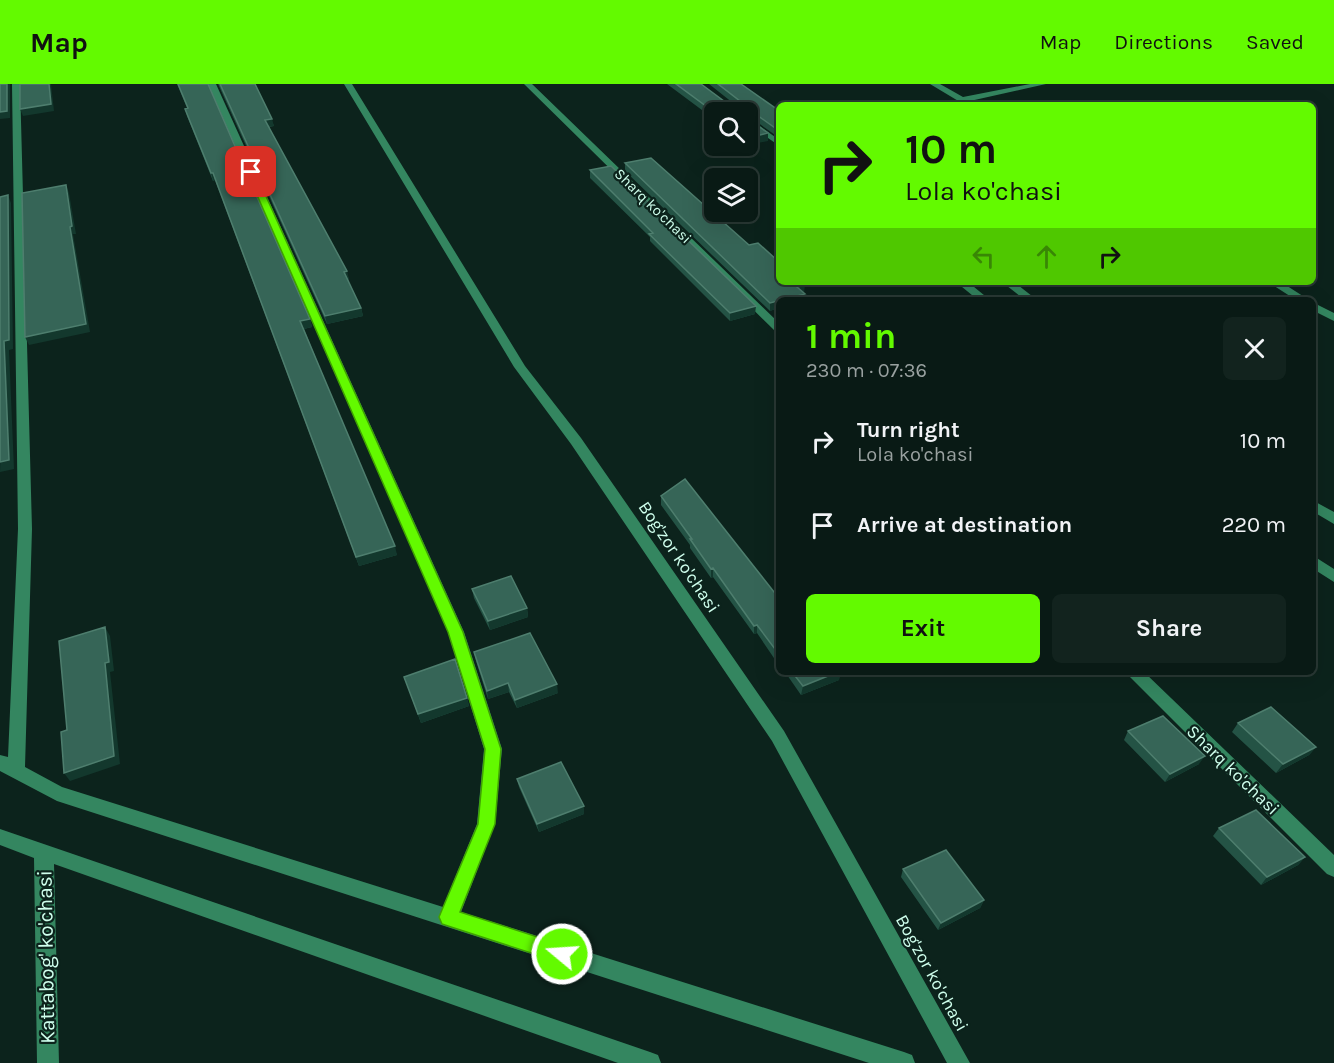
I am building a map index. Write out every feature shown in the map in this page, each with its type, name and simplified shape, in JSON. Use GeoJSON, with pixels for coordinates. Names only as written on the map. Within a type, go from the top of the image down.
{"type":"FeatureCollection","features":[{"type":"Feature","properties":{"kind":"street"},"geometry":{"type":"LineString","coordinates":[[16,84],[25,529],[8,767],[57,793],[904,1063]]}},
{"type":"Feature","properties":{"kind":"street"},"geometry":{"type":"LineString","coordinates":[[212,84],[456,632],[493,749],[486,824],[448,917]]}},
{"type":"Feature","properties":{"kind":"street","name":"Bog'zor ko'chasi"},"geometry":{"type":"LineString","coordinates":[[348,84],[520,367],[576,441],[778,736],[959,1063]]}},
{"type":"Feature","properties":{"kind":"street","name":"Sharq ko'chasi"},"geometry":{"type":"LineString","coordinates":[[528,84],[776,326]]}},
{"type":"Feature","properties":{"kind":"street"},"geometry":{"type":"LineString","coordinates":[[934,84],[966,102]]}},
{"type":"Feature","properties":{"kind":"street"},"geometry":{"type":"LineString","coordinates":[[962,100],[1042,84]]}},
{"type":"Feature","properties":{"kind":"street"},"geometry":{"type":"LineString","coordinates":[[758,128],[776,141]]}},
{"type":"Feature","properties":{"kind":"street"},"geometry":{"type":"LineString","coordinates":[[965,285],[981,297]]}},
{"type":"Feature","properties":{"kind":"street"},"geometry":{"type":"LineString","coordinates":[[1011,285],[1028,297]]}},
{"type":"Feature","properties":{"kind":"street"},"geometry":{"type":"LineString","coordinates":[[1278,285],[1299,297]]}},
{"type":"Feature","properties":{"kind":"street"},"geometry":{"type":"LineString","coordinates":[[1316,307],[1334,318]]}},
{"type":"Feature","properties":{"kind":"street"},"geometry":{"type":"LineString","coordinates":[[1316,507],[1334,519]]}},
{"type":"Feature","properties":{"kind":"street"},"geometry":{"type":"LineString","coordinates":[[1316,563],[1334,577]]}},
{"type":"Feature","properties":{"kind":"street","name":"Sharq ko'chasi"},"geometry":{"type":"LineString","coordinates":[[1136,675],[1334,868]]}},
{"type":"Feature","properties":{"kind":"street"},"geometry":{"type":"LineString","coordinates":[[0,837],[642,1062]]}},
{"type":"Feature","properties":{"kind":"street","name":"Kattabog' ko'chasi"},"geometry":{"type":"LineString","coordinates":[[44,852],[48,1063]]}},
{"type":"Feature","properties":{"kind":"building"},"geometry":{"type":"Polygon","coordinates":[[[0,84],[7,84],[7,111],[0,112],[0,84]]]}},
{"type":"Feature","properties":{"kind":"building"},"geometry":{"type":"Polygon","coordinates":[[[20,84],[49,84],[51,104],[20,109],[20,84]]]}},
{"type":"Feature","properties":{"kind":"building"},"geometry":{"type":"Polygon","coordinates":[[[178,84],[208,84],[310,319],[300,321],[395,546],[356,557],[213,173],[211,173],[185,109],[188,108],[178,84]]]}},
{"type":"Feature","properties":{"kind":"building"},"geometry":{"type":"Polygon","coordinates":[[[220,84],[255,84],[272,119],[265,120],[347,271],[344,272],[361,308],[325,316],[220,84]]]}},
{"type":"Feature","properties":{"kind":"building"},"geometry":{"type":"Polygon","coordinates":[[[676,84],[701,84],[725,102],[704,102],[704,105],[676,84]]]}},
{"type":"Feature","properties":{"kind":"building"},"geometry":{"type":"Polygon","coordinates":[[[718,84],[741,84],[776,109],[776,129],[758,116],[758,102],[741,102],[718,84]]]}},
{"type":"Feature","properties":{"kind":"building"},"geometry":{"type":"Polygon","coordinates":[[[758,126],[768,133],[758,136],[758,126]]]}},
{"type":"Feature","properties":{"kind":"building"},"geometry":{"type":"Polygon","coordinates":[[[651,158],[704,205],[704,222],[723,222],[749,245],[758,243],[776,259],[776,285],[805,285],[797,287],[805,294],[776,297],[776,301],[770,303],[625,163],[651,158]]]}},
{"type":"Feature","properties":{"kind":"building"},"geometry":{"type":"Polygon","coordinates":[[[611,166],[756,306],[730,313],[649,234],[653,233],[590,170],[611,166]]]}},
{"type":"Feature","properties":{"kind":"building"},"geometry":{"type":"Polygon","coordinates":[[[66,185],[72,226],[70,227],[86,324],[25,337],[22,193],[66,185]]]}},
{"type":"Feature","properties":{"kind":"building"},"geometry":{"type":"Polygon","coordinates":[[[8,195],[9,340],[4,341],[9,460],[0,462],[0,197],[8,195]]]}},
{"type":"Feature","properties":{"kind":"building"},"geometry":{"type":"Polygon","coordinates":[[[685,479],[776,594],[776,650],[757,625],[754,626],[713,568],[711,569],[661,496],[685,479]]]}},
{"type":"Feature","properties":{"kind":"building"},"geometry":{"type":"Polygon","coordinates":[[[511,576],[527,608],[488,621],[472,589],[511,576]]]}},
{"type":"Feature","properties":{"kind":"building"},"geometry":{"type":"Polygon","coordinates":[[[105,627],[109,662],[105,663],[114,756],[64,773],[61,732],[67,730],[59,641],[105,627]]]}},
{"type":"Feature","properties":{"kind":"building"},"geometry":{"type":"Polygon","coordinates":[[[530,633],[557,684],[515,700],[508,683],[487,691],[474,652],[530,633]]]}},
{"type":"Feature","properties":{"kind":"building"},"geometry":{"type":"Polygon","coordinates":[[[455,659],[467,698],[418,714],[404,677],[455,659]]]}},
{"type":"Feature","properties":{"kind":"building"},"geometry":{"type":"Polygon","coordinates":[[[794,675],[830,675],[803,686],[794,675]]]}},
{"type":"Feature","properties":{"kind":"building"},"geometry":{"type":"Polygon","coordinates":[[[1271,707],[1316,747],[1283,764],[1238,723],[1271,707]]]}},
{"type":"Feature","properties":{"kind":"building"},"geometry":{"type":"Polygon","coordinates":[[[1163,716],[1205,756],[1170,774],[1128,731],[1163,716]]]}},
{"type":"Feature","properties":{"kind":"building"},"geometry":{"type":"Polygon","coordinates":[[[561,762],[584,806],[537,824],[517,779],[561,762]]]}},
{"type":"Feature","properties":{"kind":"building"},"geometry":{"type":"Polygon","coordinates":[[[1256,810],[1305,857],[1267,877],[1219,828],[1256,810]]]}},
{"type":"Feature","properties":{"kind":"building"},"geometry":{"type":"Polygon","coordinates":[[[946,850],[984,900],[941,923],[903,869],[946,850]]]}},
{"type":"Feature","properties":{"kind":"route"},"geometry":{"type":"LineString","coordinates":[[251,172],[456,632],[493,749],[486,824],[448,917],[562,954]]}}]}
